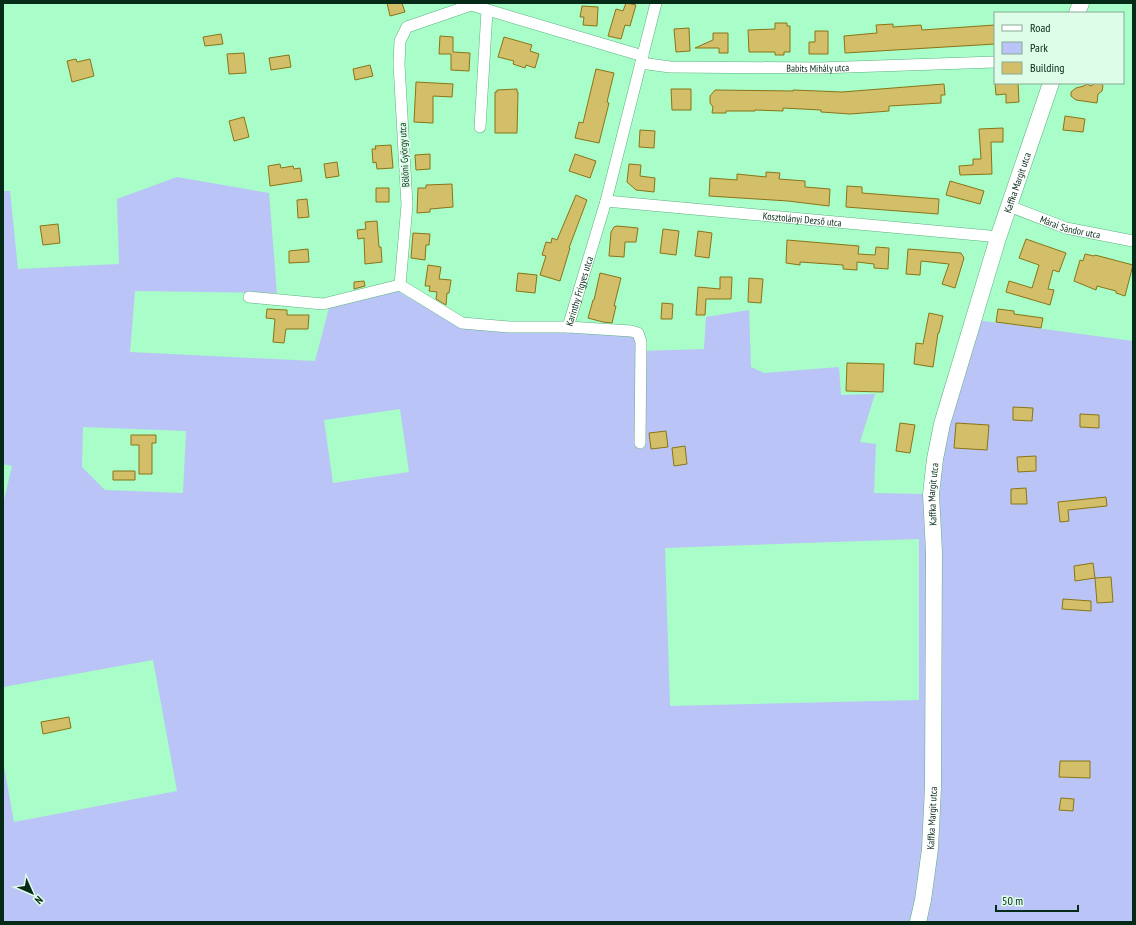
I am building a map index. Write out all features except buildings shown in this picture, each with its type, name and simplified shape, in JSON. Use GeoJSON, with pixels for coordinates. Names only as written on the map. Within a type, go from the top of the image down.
{"type":"FeatureCollection","features":[{"type":"Feature","properties":{"kind":"street","name":"Karinthy Frigyes utca"},"geometry":{"type":"LineString","coordinates":[[400,285],[462,323],[510,327],[568,327],[606,201],[656,3]]}},
{"type":"Feature","properties":{"kind":"street","name":"Babits Mihály utca"},"geometry":{"type":"LineString","coordinates":[[407,27],[471,4],[487,11],[670,67],[819,68],[994,62]]}},
{"type":"Feature","properties":{"kind":"street"},"geometry":{"type":"LineString","coordinates":[[480,127],[487,11]]}},
{"type":"Feature","properties":{"kind":"street","name":"Bölöni György utca"},"geometry":{"type":"LineString","coordinates":[[400,285],[407,205],[399,64],[400,41],[407,27]]}},
{"type":"Feature","properties":{"kind":"street","name":"Kaffka Margit utca"},"geometry":{"type":"LineString","coordinates":[[918,922],[923,900],[930,849],[933,787],[934,552],[931,494],[935,458],[942,424],[998,238],[1051,84]]}},
{"type":"Feature","properties":{"kind":"street","name":"Kosztolányi Dezső utca"},"geometry":{"type":"LineString","coordinates":[[606,201],[998,238]]}},
{"type":"Feature","properties":{"kind":"street","name":"Márai Sándor utca"},"geometry":{"type":"LineString","coordinates":[[1009,206],[1066,228],[1133,241]]}},
{"type":"Feature","properties":{"kind":"street"},"geometry":{"type":"LineString","coordinates":[[249,297],[323,304],[400,285]]}},
{"type":"Feature","properties":{"kind":"street"},"geometry":{"type":"LineString","coordinates":[[568,327],[631,331],[638,333],[641,342],[640,443]]}},
{"type":"Feature","properties":{"kind":"green space"},"geometry":{"type":"Polygon","coordinates":[[[177,177],[269,193],[277,293],[135,291],[130,352],[315,361],[329,308],[397,291],[464,328],[632,335],[641,351],[704,349],[706,317],[749,310],[751,367],[764,373],[839,367],[841,395],[875,394],[860,442],[876,444],[874,493],[924,494],[931,440],[942,393],[969,319],[1133,341],[1133,922],[3,922],[3,761],[14,822],[177,791],[153,660],[3,687],[3,504],[12,466],[3,464],[3,191],[10,191],[18,269],[119,264],[117,199],[177,177]],[[400,409],[324,420],[333,483],[409,472],[400,409]],[[83,427],[82,467],[105,490],[183,493],[186,431],[83,427]],[[919,539],[665,548],[670,706],[919,700],[919,539]]]}}]}
